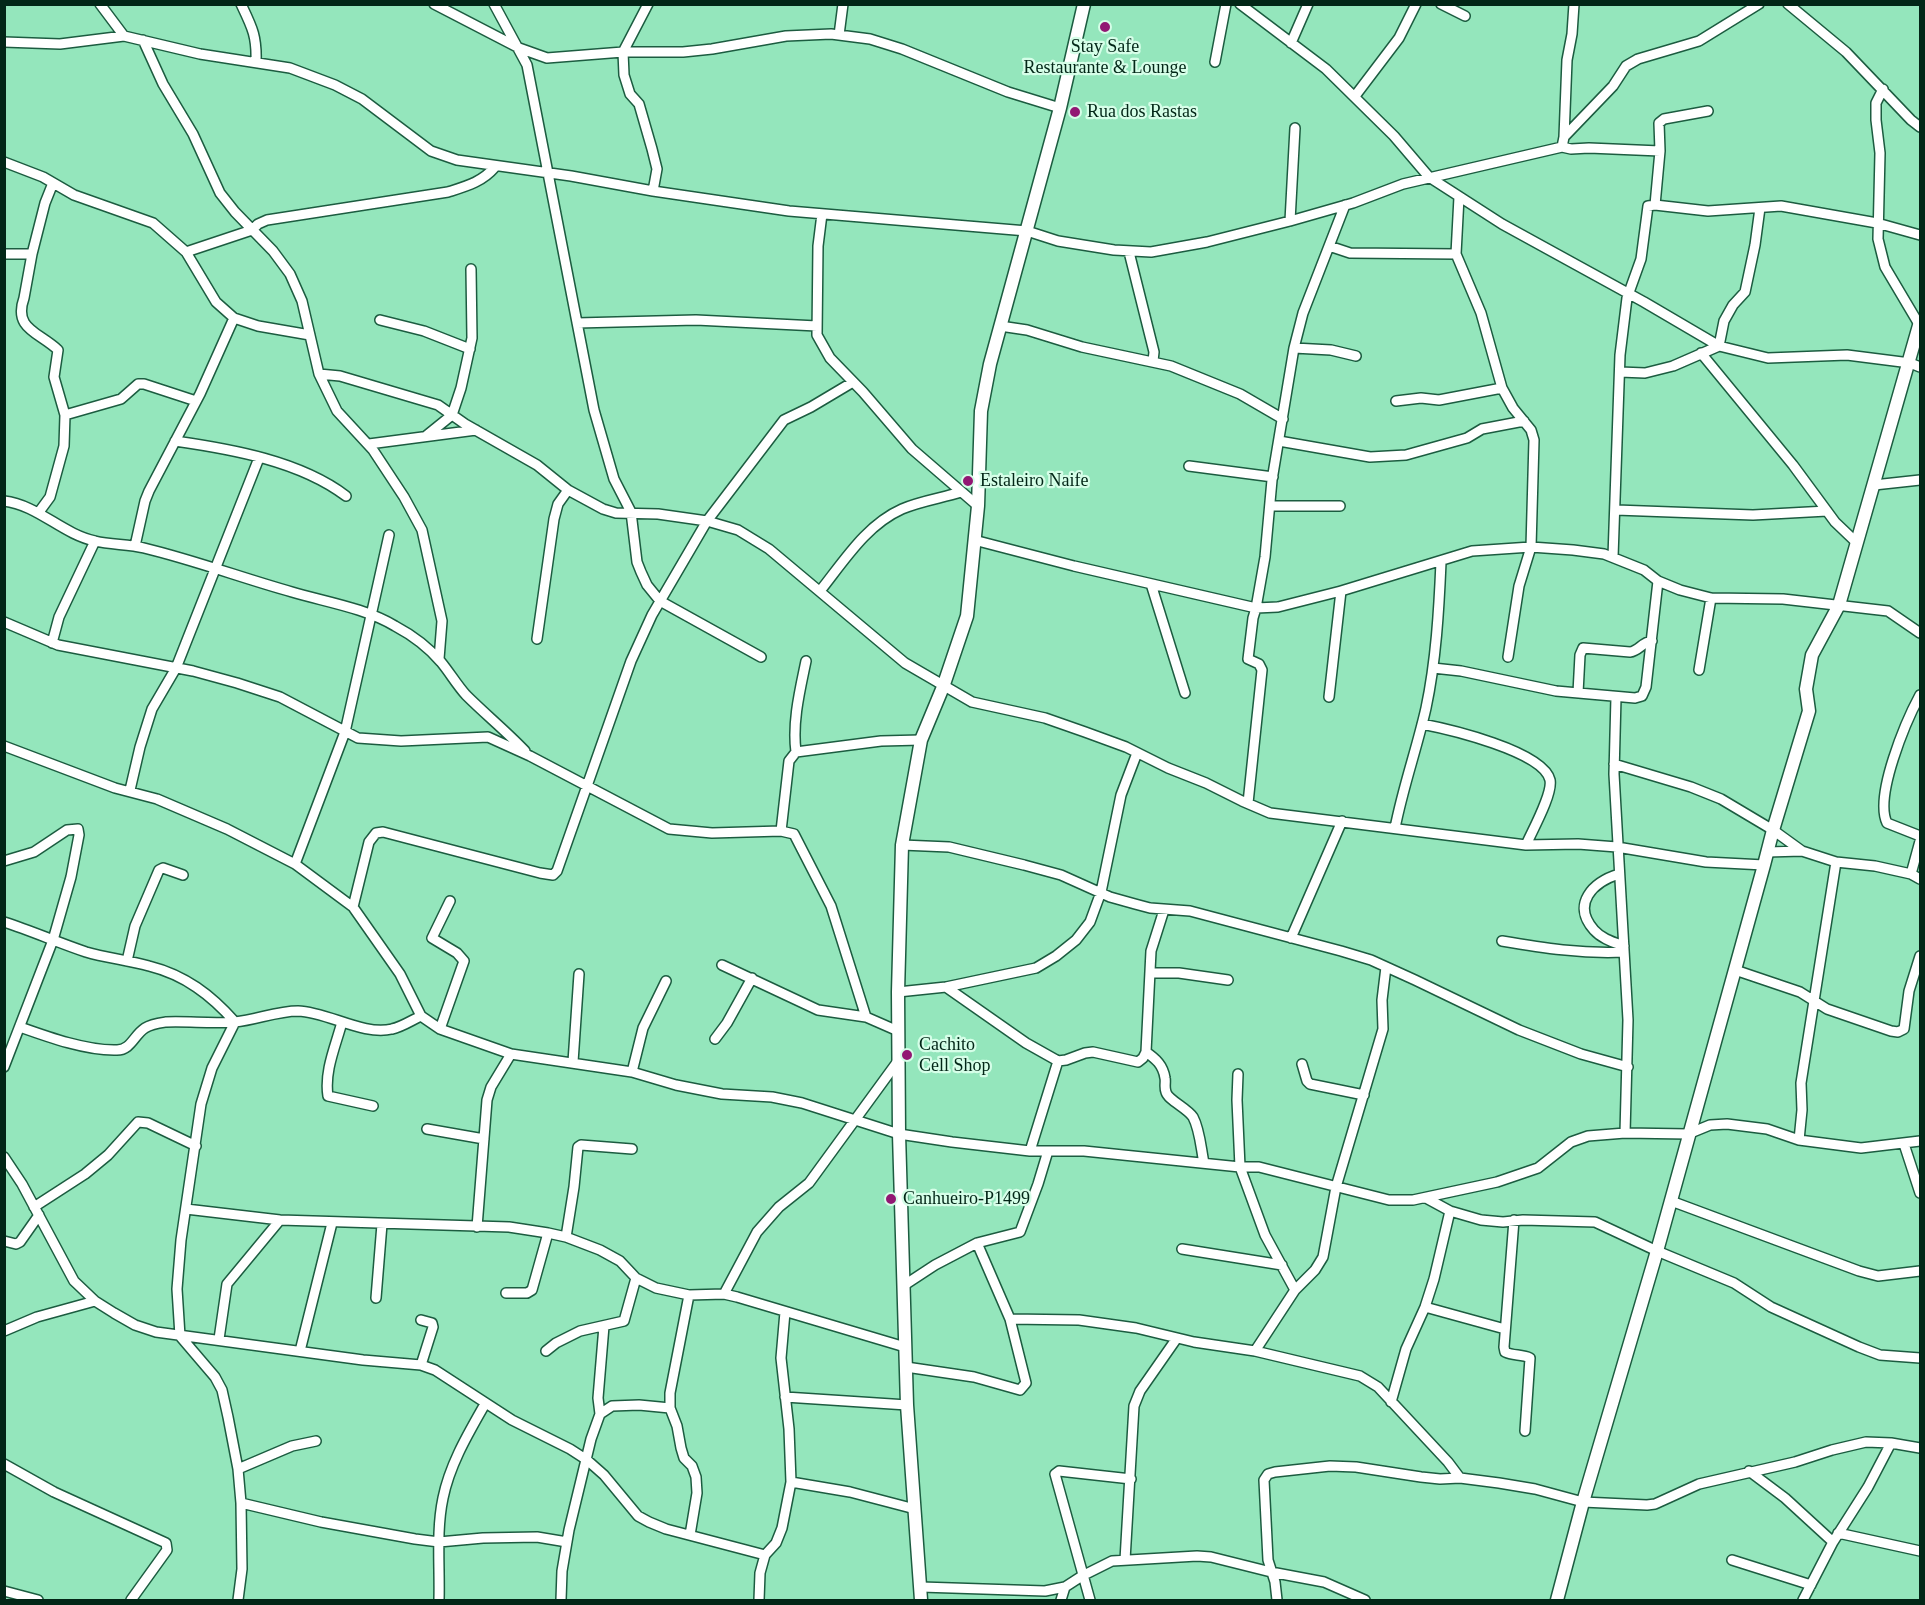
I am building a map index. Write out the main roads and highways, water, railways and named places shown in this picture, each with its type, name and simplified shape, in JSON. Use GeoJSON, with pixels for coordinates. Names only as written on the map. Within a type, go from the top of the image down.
{"type":"FeatureCollection","features":[{"type":"Feature","properties":{"kind":"place","name":"Stay Safe Restaurante & Lounge"},"geometry":{"type":"Point","coordinates":[1105,27]}},
{"type":"Feature","properties":{"kind":"place","name":"Rua dos Rastas"},"geometry":{"type":"Point","coordinates":[1075,112]}},
{"type":"Feature","properties":{"kind":"place","name":"Estaleiro Naife"},"geometry":{"type":"Point","coordinates":[968,481]}},
{"type":"Feature","properties":{"kind":"place","name":"Cachito Cell Shop"},"geometry":{"type":"Point","coordinates":[907,1055]}},
{"type":"Feature","properties":{"kind":"place","name":"Canhueiro-P1499"},"geometry":{"type":"Point","coordinates":[891,1199]}}]}
